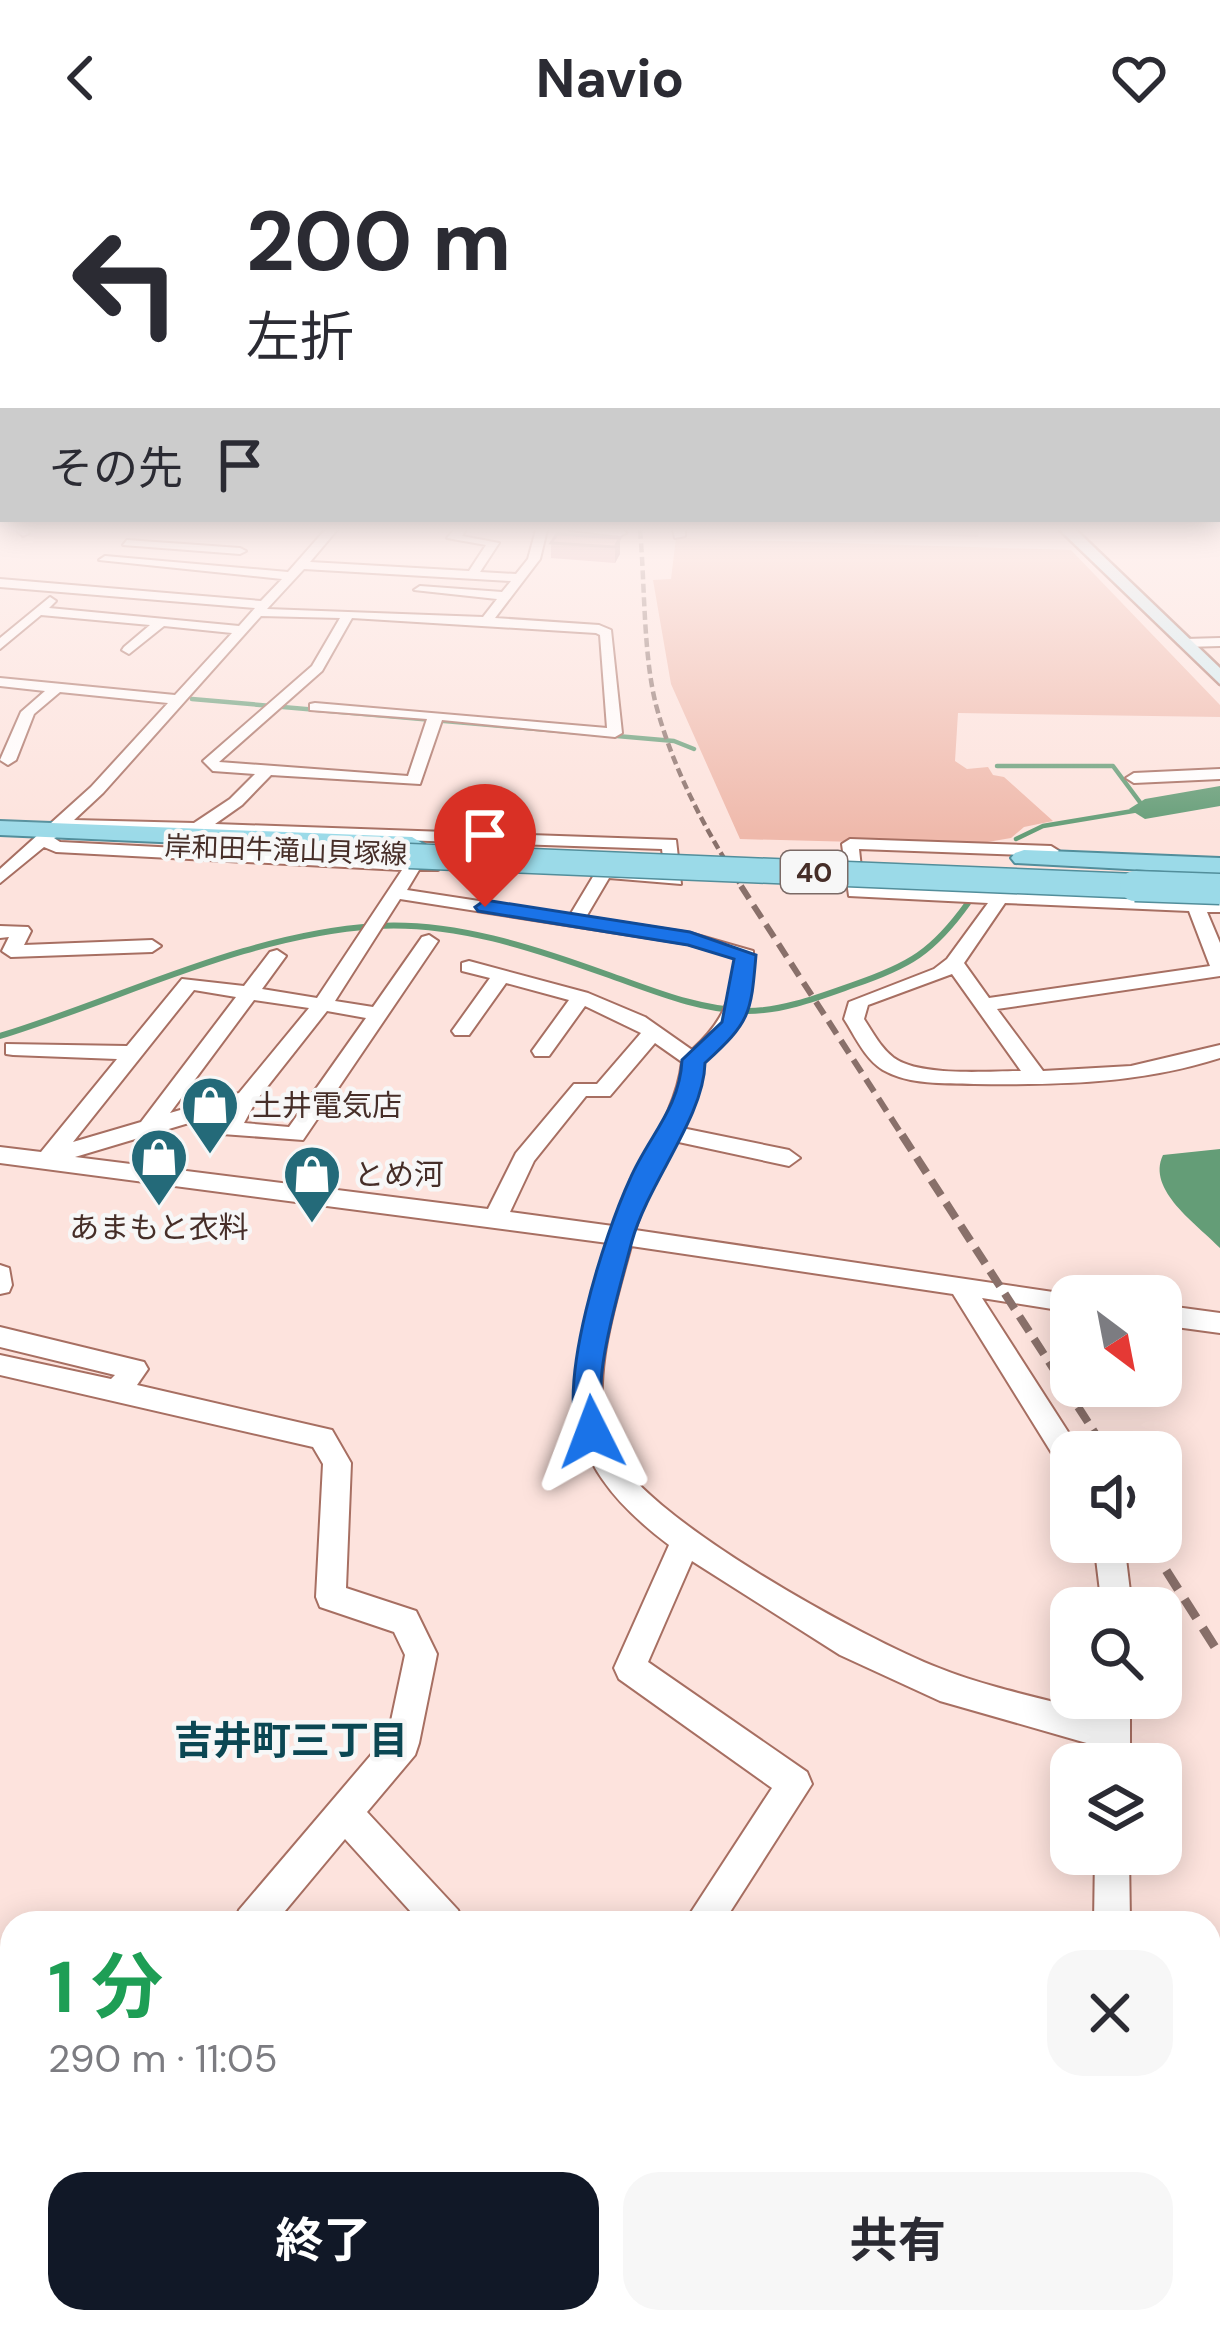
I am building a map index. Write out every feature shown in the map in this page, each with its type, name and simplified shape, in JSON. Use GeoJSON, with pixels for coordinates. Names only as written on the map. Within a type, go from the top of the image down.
{"type":"FeatureCollection","features":[{"type":"Feature","properties":{"kind":"main road"},"geometry":{"type":"LineString","coordinates":[[1173,632],[1220,678]]}},
{"type":"Feature","properties":{"kind":"main road","name":"岸和田牛滝山貝塚線"},"geometry":{"type":"LineString","coordinates":[[0,828],[50,835],[412,855],[1220,878]]}},
{"type":"Feature","properties":{"kind":"main road","name":"岸和田牛滝山貝塚線"},"geometry":{"type":"LineString","coordinates":[[0,838],[50,835]]}},
{"type":"Feature","properties":{"kind":"main road"},"geometry":{"type":"LineString","coordinates":[[708,863],[824,852],[1220,862]]}},
{"type":"Feature","properties":{"kind":"main road"},"geometry":{"type":"LineString","coordinates":[[708,863],[806,881],[1212,905]]}},
{"type":"Feature","properties":{"kind":"main road","name":"岸和田牛滝山貝塚線"},"geometry":{"type":"LineString","coordinates":[[708,863],[1220,889]]}},
{"type":"Feature","properties":{"kind":"street"},"geometry":{"type":"LineString","coordinates":[[129,650],[151,632]]}},
{"type":"Feature","properties":{"kind":"street"},"geometry":{"type":"LineString","coordinates":[[0,878],[50,835],[243,632]]}},
{"type":"Feature","properties":{"kind":"street"},"geometry":{"type":"LineString","coordinates":[[338,632],[316,668],[211,761],[213,766],[414,781],[436,716]]}},
{"type":"Feature","properties":{"kind":"street"},"geometry":{"type":"LineString","coordinates":[[315,707],[615,733],[606,633],[593,632]]}},
{"type":"Feature","properties":{"kind":"street"},"geometry":{"type":"LineString","coordinates":[[1185,643],[1220,642]]}},
{"type":"Feature","properties":{"kind":"street"},"geometry":{"type":"LineString","coordinates":[[0,682],[179,700]]}},
{"type":"Feature","properties":{"kind":"street"},"geometry":{"type":"LineString","coordinates":[[7,752],[28,712],[58,688]]}},
{"type":"Feature","properties":{"kind":"street"},"geometry":{"type":"LineString","coordinates":[[0,695],[44,699]]}},
{"type":"Feature","properties":{"kind":"street"},"geometry":{"type":"LineString","coordinates":[[199,827],[236,802],[267,770]]}},
{"type":"Feature","properties":{"kind":"street"},"geometry":{"type":"LineString","coordinates":[[1146,780],[1216,776]]}},
{"type":"Feature","properties":{"kind":"street"},"geometry":{"type":"LineString","coordinates":[[50,835],[76,824],[670,844],[675,880],[412,855],[395,893],[322,1005],[247,1098],[230,1129],[295,1136],[429,941]]}},
{"type":"Feature","properties":{"kind":"street"},"geometry":{"type":"LineString","coordinates":[[579,873],[584,841]]}},
{"type":"Feature","properties":{"kind":"street"},"geometry":{"type":"LineString","coordinates":[[984,1005],[1220,968],[1212,905],[855,892],[850,844],[1220,862]]}},
{"type":"Feature","properties":{"kind":"street"},"geometry":{"type":"LineString","coordinates":[[575,921],[603,874]]}},
{"type":"Feature","properties":{"kind":"street"},"geometry":{"type":"LineString","coordinates":[[395,893],[690,939],[746,955],[733,1025],[693,1060],[692,1088],[620,1238],[586,1384],[592,1432],[603,1463],[641,1510],[851,1646],[940,1685],[1097,1743]]}},
{"type":"Feature","properties":{"kind":"street"},"geometry":{"type":"LineString","coordinates":[[1000,898],[954,963],[926,979],[860,1002],[854,1019],[878,1056],[894,1068],[936,1075],[1089,1079],[1167,1070],[1220,1051]]}},
{"type":"Feature","properties":{"kind":"street"},"geometry":{"type":"LineString","coordinates":[[0,932],[22,931],[10,952],[152,946]]}},
{"type":"Feature","properties":{"kind":"street"},"geometry":{"type":"LineString","coordinates":[[148,1127],[277,956]]}},
{"type":"Feature","properties":{"kind":"street"},"geometry":{"type":"LineString","coordinates":[[954,963],[1037,1078]]}},
{"type":"Feature","properties":{"kind":"street"},"geometry":{"type":"LineString","coordinates":[[470,967],[581,997],[653,1032],[693,1060]]}},
{"type":"Feature","properties":{"kind":"street"},"geometry":{"type":"LineString","coordinates":[[462,1031],[502,975]]}},
{"type":"Feature","properties":{"kind":"street"},"geometry":{"type":"LineString","coordinates":[[45,1159],[189,982],[379,1014]]}},
{"type":"Feature","properties":{"kind":"street"},"geometry":{"type":"LineString","coordinates":[[542,1051],[581,997]]}},
{"type":"Feature","properties":{"kind":"street"},"geometry":{"type":"LineString","coordinates":[[495,1218],[524,1158],[581,1089],[602,1091],[653,1032]]}},
{"type":"Feature","properties":{"kind":"street"},"geometry":{"type":"LineString","coordinates":[[13,1049],[133,1053]]}},
{"type":"Feature","properties":{"kind":"street"},"geometry":{"type":"LineString","coordinates":[[45,1159],[247,1098]]}},
{"type":"Feature","properties":{"kind":"street"},"geometry":{"type":"LineString","coordinates":[[668,1132],[790,1158]]}},
{"type":"Feature","properties":{"kind":"street"},"geometry":{"type":"LineString","coordinates":[[0,1155],[495,1218],[1050,1299]]}},
{"type":"Feature","properties":{"kind":"street"},"geometry":{"type":"LineString","coordinates":[[0,1274],[0,1285]]}},
{"type":"Feature","properties":{"kind":"street"},"geometry":{"type":"LineString","coordinates":[[962,1286],[1053,1431]]}},
{"type":"Feature","properties":{"kind":"street"},"geometry":{"type":"LineString","coordinates":[[1182,1318],[1220,1323]]}},
{"type":"Feature","properties":{"kind":"street"},"geometry":{"type":"LineString","coordinates":[[0,1337],[135,1369],[117,1391]]}},
{"type":"Feature","properties":{"kind":"street"},"geometry":{"type":"LineString","coordinates":[[0,1365],[322,1438],[337,1463],[331,1597],[405,1622],[421,1654],[403,1743],[262,1911]]}},
{"type":"Feature","properties":{"kind":"street"},"geometry":{"type":"LineString","coordinates":[[686,1541],[629,1667],[795,1784],[711,1911]]}},
{"type":"Feature","properties":{"kind":"street"},"geometry":{"type":"LineString","coordinates":[[344,1813],[434,1911]]}},
{"type":"Feature","properties":{"kind":"street"},"geometry":{"type":"LineString","coordinates":[[1112,1875],[1112,1911]]}},
{"type":"Feature","properties":{"kind":"shaded area"},"geometry":{"type":"Polygon","coordinates":[[[662,632],[1149,632],[1220,705],[1220,717],[958,713],[955,761],[967,769],[988,767],[1053,821],[1024,827],[1011,838],[970,845],[740,839],[671,684],[662,632]]]}},
{"type":"Feature","properties":{"kind":"shaded area"},"geometry":{"type":"Polygon","coordinates":[[[1220,1149],[1220,1248],[1176,1206],[1160,1168],[1163,1155],[1220,1149]]]}},
{"type":"Feature","properties":{"kind":"waterway"},"geometry":{"type":"LineString","coordinates":[[192,699],[674,741],[694,749]]}},
{"type":"Feature","properties":{"kind":"waterway"},"geometry":{"type":"LineString","coordinates":[[997,766],[1113,766],[1145,809],[1043,826],[1016,839]]}},
{"type":"Feature","properties":{"kind":"waterway"},"geometry":{"type":"LineString","coordinates":[[1145,809],[1220,796]]}},
{"type":"Feature","properties":{"kind":"waterway"},"geometry":{"type":"LineString","coordinates":[[0,1036],[231,955],[326,932],[375,926],[434,928],[493,938],[693,1003],[729,1010],[774,1009],[905,964],[943,934],[968,903]]}},
{"type":"Feature","properties":{"kind":"railway"},"geometry":{"type":"LineString","coordinates":[[646,632],[656,705],[672,754],[692,800],[743,889]]}},
{"type":"Feature","properties":{"kind":"railway"},"geometry":{"type":"LineString","coordinates":[[741,886],[904,1138]]}},
{"type":"Feature","properties":{"kind":"railway"},"geometry":{"type":"LineString","coordinates":[[902,1135],[1094,1431]]}},
{"type":"Feature","properties":{"kind":"railway"},"geometry":{"type":"LineString","coordinates":[[1161,1563],[1220,1655]]}},
{"type":"Feature","properties":{"kind":"place","name":"土井電気店"},"geometry":{"type":"Point","coordinates":[210,1156]}},
{"type":"Feature","properties":{"kind":"place","name":"あまもと衣料"},"geometry":{"type":"Point","coordinates":[159,1208]}},
{"type":"Feature","properties":{"kind":"place","name":"とめ河"},"geometry":{"type":"Point","coordinates":[312,1225]}},
{"type":"Feature","properties":{"kind":"district","name":"吉井町三丁目"},"geometry":{"type":"Point","coordinates":[291,1740]}},
{"type":"Feature","properties":{"kind":"route"},"geometry":{"type":"LineString","coordinates":[[485,907],[690,939],[746,955],[733,1025],[693,1060],[692,1088],[644,1175],[620,1238],[586,1384],[592,1432]]}}]}
